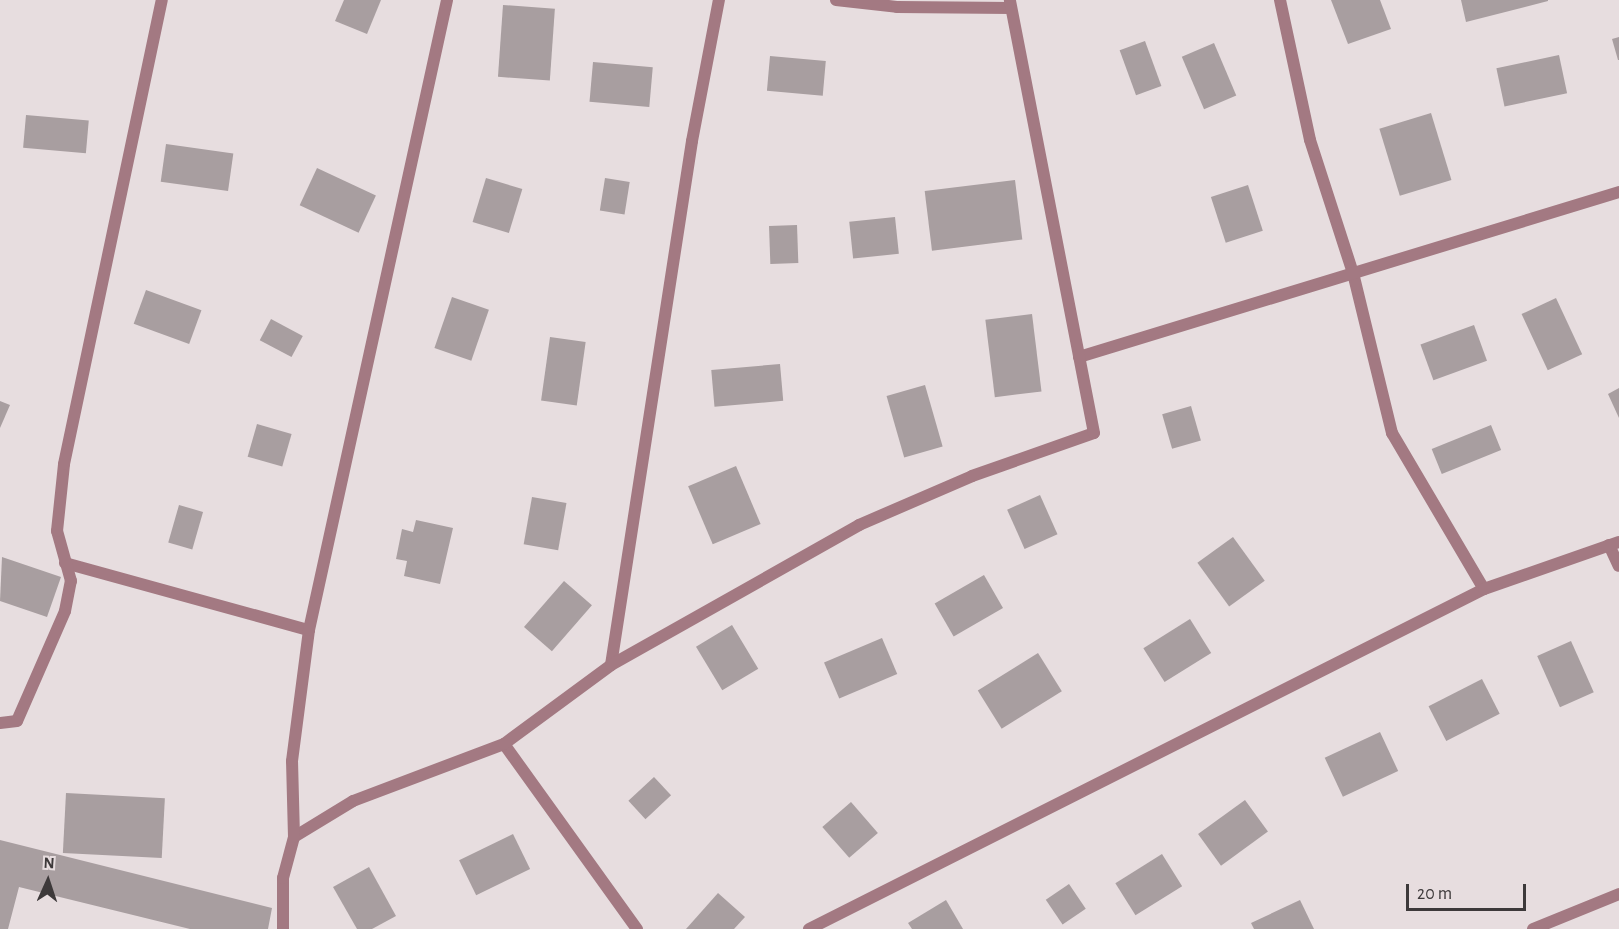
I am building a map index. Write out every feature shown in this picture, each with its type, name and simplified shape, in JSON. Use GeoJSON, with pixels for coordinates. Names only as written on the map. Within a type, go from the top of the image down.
{"type":"FeatureCollection","features":[{"type":"Feature","properties":{"kind":"street"},"geometry":{"type":"LineString","coordinates":[[0,723],[17,721],[65,611],[71,581],[57,531],[64,464],[162,0]]}},
{"type":"Feature","properties":{"kind":"street"},"geometry":{"type":"LineString","coordinates":[[286,927],[283,878],[294,837],[292,761],[309,630],[447,0]]}},
{"type":"Feature","properties":{"kind":"street"},"geometry":{"type":"LineString","coordinates":[[611,665],[692,141],[719,0]]}},
{"type":"Feature","properties":{"kind":"street"},"geometry":{"type":"LineString","coordinates":[[294,837],[353,801],[504,744],[611,665],[859,525],[972,476],[1094,433],[1011,4],[897,7],[836,0]]}},
{"type":"Feature","properties":{"kind":"street"},"geometry":{"type":"LineString","coordinates":[[1280,0],[1310,140],[1353,273],[1392,433],[1484,590]]}},
{"type":"Feature","properties":{"kind":"street"},"geometry":{"type":"LineString","coordinates":[[1079,357],[1619,192]]}},
{"type":"Feature","properties":{"kind":"street"},"geometry":{"type":"LineString","coordinates":[[809,929],[1484,590],[1614,543],[1619,566]]}},
{"type":"Feature","properties":{"kind":"street"},"geometry":{"type":"LineString","coordinates":[[65,563],[309,630]]}},
{"type":"Feature","properties":{"kind":"street"},"geometry":{"type":"LineString","coordinates":[[504,744],[638,929]]}},
{"type":"Feature","properties":{"kind":"street"},"geometry":{"type":"LineString","coordinates":[[1533,929],[1619,894]]}},
{"type":"Feature","properties":{"kind":"building"},"geometry":{"type":"Polygon","coordinates":[[[344,0],[381,0],[367,34],[335,21],[344,0]]]}},
{"type":"Feature","properties":{"kind":"building"},"geometry":{"type":"Polygon","coordinates":[[[1331,0],[1380,0],[1391,29],[1348,44],[1331,0]]]}},
{"type":"Feature","properties":{"kind":"building"},"geometry":{"type":"Polygon","coordinates":[[[1461,0],[1548,0],[1548,1],[1466,22],[1461,0]]]}},
{"type":"Feature","properties":{"kind":"building"},"geometry":{"type":"Polygon","coordinates":[[[503,5],[555,9],[550,80],[498,77],[503,5]]]}},
{"type":"Feature","properties":{"kind":"building"},"geometry":{"type":"Polygon","coordinates":[[[1619,37],[1619,60],[1618,60],[1612,39],[1619,37]]]}},
{"type":"Feature","properties":{"kind":"building"},"geometry":{"type":"Polygon","coordinates":[[[1145,41],[1161,86],[1136,95],[1120,50],[1145,41]]]}},
{"type":"Feature","properties":{"kind":"building"},"geometry":{"type":"Polygon","coordinates":[[[1214,43],[1236,95],[1204,109],[1182,57],[1214,43]]]}},
{"type":"Feature","properties":{"kind":"building"},"geometry":{"type":"Polygon","coordinates":[[[1559,55],[1567,93],[1505,106],[1496,68],[1559,55]]]}},
{"type":"Feature","properties":{"kind":"building"},"geometry":{"type":"Polygon","coordinates":[[[770,56],[826,61],[823,96],[767,91],[770,56]]]}},
{"type":"Feature","properties":{"kind":"building"},"geometry":{"type":"Polygon","coordinates":[[[593,62],[653,67],[649,107],[590,102],[593,62]]]}},
{"type":"Feature","properties":{"kind":"building"},"geometry":{"type":"Polygon","coordinates":[[[1431,113],[1451,180],[1400,196],[1379,129],[1431,113]]]}},
{"type":"Feature","properties":{"kind":"building"},"geometry":{"type":"Polygon","coordinates":[[[26,115],[89,120],[86,153],[23,148],[26,115]]]}},
{"type":"Feature","properties":{"kind":"building"},"geometry":{"type":"Polygon","coordinates":[[[166,144],[233,153],[228,191],[161,182],[166,144]]]}},
{"type":"Feature","properties":{"kind":"building"},"geometry":{"type":"Polygon","coordinates":[[[317,168],[376,195],[359,233],[300,205],[317,168]]]}},
{"type":"Feature","properties":{"kind":"building"},"geometry":{"type":"Polygon","coordinates":[[[486,178],[522,189],[509,233],[473,222],[486,178]]]}},
{"type":"Feature","properties":{"kind":"building"},"geometry":{"type":"Polygon","coordinates":[[[605,178],[630,182],[625,215],[600,211],[605,178]]]}},
{"type":"Feature","properties":{"kind":"building"},"geometry":{"type":"Polygon","coordinates":[[[1015,180],[1022,240],[932,251],[925,191],[1015,180]]]}},
{"type":"Feature","properties":{"kind":"building"},"geometry":{"type":"Polygon","coordinates":[[[1248,185],[1263,231],[1226,243],[1211,197],[1248,185]]]}},
{"type":"Feature","properties":{"kind":"building"},"geometry":{"type":"Polygon","coordinates":[[[895,217],[899,254],[853,259],[849,222],[895,217]]]}},
{"type":"Feature","properties":{"kind":"building"},"geometry":{"type":"Polygon","coordinates":[[[797,225],[798,263],[770,264],[769,226],[797,225]]]}},
{"type":"Feature","properties":{"kind":"building"},"geometry":{"type":"Polygon","coordinates":[[[146,290],[201,310],[189,344],[134,324],[146,290]]]}},
{"type":"Feature","properties":{"kind":"building"},"geometry":{"type":"Polygon","coordinates":[[[452,297],[489,310],[471,361],[434,348],[452,297]]]}},
{"type":"Feature","properties":{"kind":"building"},"geometry":{"type":"Polygon","coordinates":[[[1556,298],[1582,354],[1548,370],[1522,314],[1556,298]]]}},
{"type":"Feature","properties":{"kind":"building"},"geometry":{"type":"Polygon","coordinates":[[[1032,314],[1042,391],[995,397],[985,320],[1032,314]]]}},
{"type":"Feature","properties":{"kind":"building"},"geometry":{"type":"Polygon","coordinates":[[[271,319],[303,336],[292,357],[260,340],[271,319]]]}},
{"type":"Feature","properties":{"kind":"building"},"geometry":{"type":"Polygon","coordinates":[[[1474,325],[1487,361],[1433,380],[1420,344],[1474,325]]]}},
{"type":"Feature","properties":{"kind":"building"},"geometry":{"type":"Polygon","coordinates":[[[550,337],[586,342],[577,405],[541,400],[550,337]]]}},
{"type":"Feature","properties":{"kind":"building"},"geometry":{"type":"Polygon","coordinates":[[[780,364],[783,401],[714,407],[711,370],[780,364]]]}},
{"type":"Feature","properties":{"kind":"building"},"geometry":{"type":"Polygon","coordinates":[[[925,385],[943,447],[904,458],[887,396],[925,385]]]}},
{"type":"Feature","properties":{"kind":"building"},"geometry":{"type":"Polygon","coordinates":[[[1619,388],[1619,418],[1608,394],[1619,388]]]}},
{"type":"Feature","properties":{"kind":"building"},"geometry":{"type":"Polygon","coordinates":[[[0,401],[10,405],[0,428],[0,401]]]}},
{"type":"Feature","properties":{"kind":"building"},"geometry":{"type":"Polygon","coordinates":[[[1191,406],[1201,441],[1172,449],[1162,414],[1191,406]]]}},
{"type":"Feature","properties":{"kind":"building"},"geometry":{"type":"Polygon","coordinates":[[[257,424],[292,434],[282,467],[248,457],[257,424]]]}},
{"type":"Feature","properties":{"kind":"building"},"geometry":{"type":"Polygon","coordinates":[[[1491,425],[1501,450],[1442,474],[1432,449],[1491,425]]]}},
{"type":"Feature","properties":{"kind":"building"},"geometry":{"type":"Polygon","coordinates":[[[736,466],[761,524],[713,544],[688,486],[736,466]]]}},
{"type":"Feature","properties":{"kind":"building"},"geometry":{"type":"Polygon","coordinates":[[[1040,495],[1057,534],[1025,549],[1007,510],[1040,495]]]}},
{"type":"Feature","properties":{"kind":"building"},"geometry":{"type":"Polygon","coordinates":[[[532,497],[566,503],[558,550],[524,544],[532,497]]]}},
{"type":"Feature","properties":{"kind":"building"},"geometry":{"type":"Polygon","coordinates":[[[179,505],[203,512],[192,549],[168,542],[179,505]]]}},
{"type":"Feature","properties":{"kind":"building"},"geometry":{"type":"Polygon","coordinates":[[[416,520],[453,528],[440,584],[404,576],[407,561],[396,559],[402,529],[413,532],[416,520]]]}},
{"type":"Feature","properties":{"kind":"building"},"geometry":{"type":"Polygon","coordinates":[[[1233,537],[1265,581],[1229,607],[1197,563],[1233,537]]]}},
{"type":"Feature","properties":{"kind":"building"},"geometry":{"type":"Polygon","coordinates":[[[2,557],[61,577],[47,617],[0,601],[2,557]]]}},
{"type":"Feature","properties":{"kind":"building"},"geometry":{"type":"Polygon","coordinates":[[[984,575],[1003,608],[954,636],[935,604],[984,575]]]}},
{"type":"Feature","properties":{"kind":"building"},"geometry":{"type":"Polygon","coordinates":[[[564,581],[592,605],[552,651],[524,627],[564,581]]]}},
{"type":"Feature","properties":{"kind":"building"},"geometry":{"type":"Polygon","coordinates":[[[1190,619],[1211,653],[1165,682],[1143,648],[1190,619]]]}},
{"type":"Feature","properties":{"kind":"building"},"geometry":{"type":"Polygon","coordinates":[[[732,625],[758,669],[722,690],[696,647],[732,625]]]}},
{"type":"Feature","properties":{"kind":"building"},"geometry":{"type":"Polygon","coordinates":[[[882,638],[897,674],[839,699],[824,663],[882,638]]]}},
{"type":"Feature","properties":{"kind":"building"},"geometry":{"type":"Polygon","coordinates":[[[1571,641],[1594,692],[1560,707],[1537,656],[1571,641]]]}},
{"type":"Feature","properties":{"kind":"building"},"geometry":{"type":"Polygon","coordinates":[[[1038,653],[1062,691],[1002,729],[978,691],[1038,653]]]}},
{"type":"Feature","properties":{"kind":"building"},"geometry":{"type":"Polygon","coordinates":[[[1482,679],[1500,714],[1446,741],[1429,706],[1482,679]]]}},
{"type":"Feature","properties":{"kind":"building"},"geometry":{"type":"Polygon","coordinates":[[[1380,732],[1398,771],[1343,797],[1325,758],[1380,732]]]}},
{"type":"Feature","properties":{"kind":"building"},"geometry":{"type":"Polygon","coordinates":[[[654,777],[671,795],[645,819],[628,801],[654,777]]]}},
{"type":"Feature","properties":{"kind":"building"},"geometry":{"type":"Polygon","coordinates":[[[66,793],[165,798],[162,858],[63,853],[66,793]]]}},
{"type":"Feature","properties":{"kind":"building"},"geometry":{"type":"Polygon","coordinates":[[[1245,800],[1268,832],[1221,866],[1198,834],[1245,800]]]}},
{"type":"Feature","properties":{"kind":"building"},"geometry":{"type":"Polygon","coordinates":[[[851,802],[878,833],[849,858],[822,827],[851,802]]]}},
{"type":"Feature","properties":{"kind":"building"},"geometry":{"type":"Polygon","coordinates":[[[513,834],[530,869],[476,895],[459,860],[513,834]]]}},
{"type":"Feature","properties":{"kind":"building"},"geometry":{"type":"Polygon","coordinates":[[[0,840],[272,908],[268,929],[190,929],[19,887],[8,929],[0,929],[0,840]]]}},
{"type":"Feature","properties":{"kind":"building"},"geometry":{"type":"Polygon","coordinates":[[[1162,854],[1182,886],[1135,915],[1115,883],[1162,854]]]}},
{"type":"Feature","properties":{"kind":"building"},"geometry":{"type":"Polygon","coordinates":[[[369,867],[396,916],[372,929],[357,929],[333,887],[369,867]]]}},
{"type":"Feature","properties":{"kind":"building"},"geometry":{"type":"Polygon","coordinates":[[[1069,884],[1086,909],[1063,925],[1046,900],[1069,884]]]}},
{"type":"Feature","properties":{"kind":"building"},"geometry":{"type":"Polygon","coordinates":[[[718,893],[745,917],[734,929],[686,929],[718,893]]]}},
{"type":"Feature","properties":{"kind":"building"},"geometry":{"type":"Polygon","coordinates":[[[946,900],[963,929],[912,929],[908,923],[946,900]]]}},
{"type":"Feature","properties":{"kind":"building"},"geometry":{"type":"Polygon","coordinates":[[[1300,900],[1314,929],[1254,929],[1251,923],[1300,900]]]}}]}
